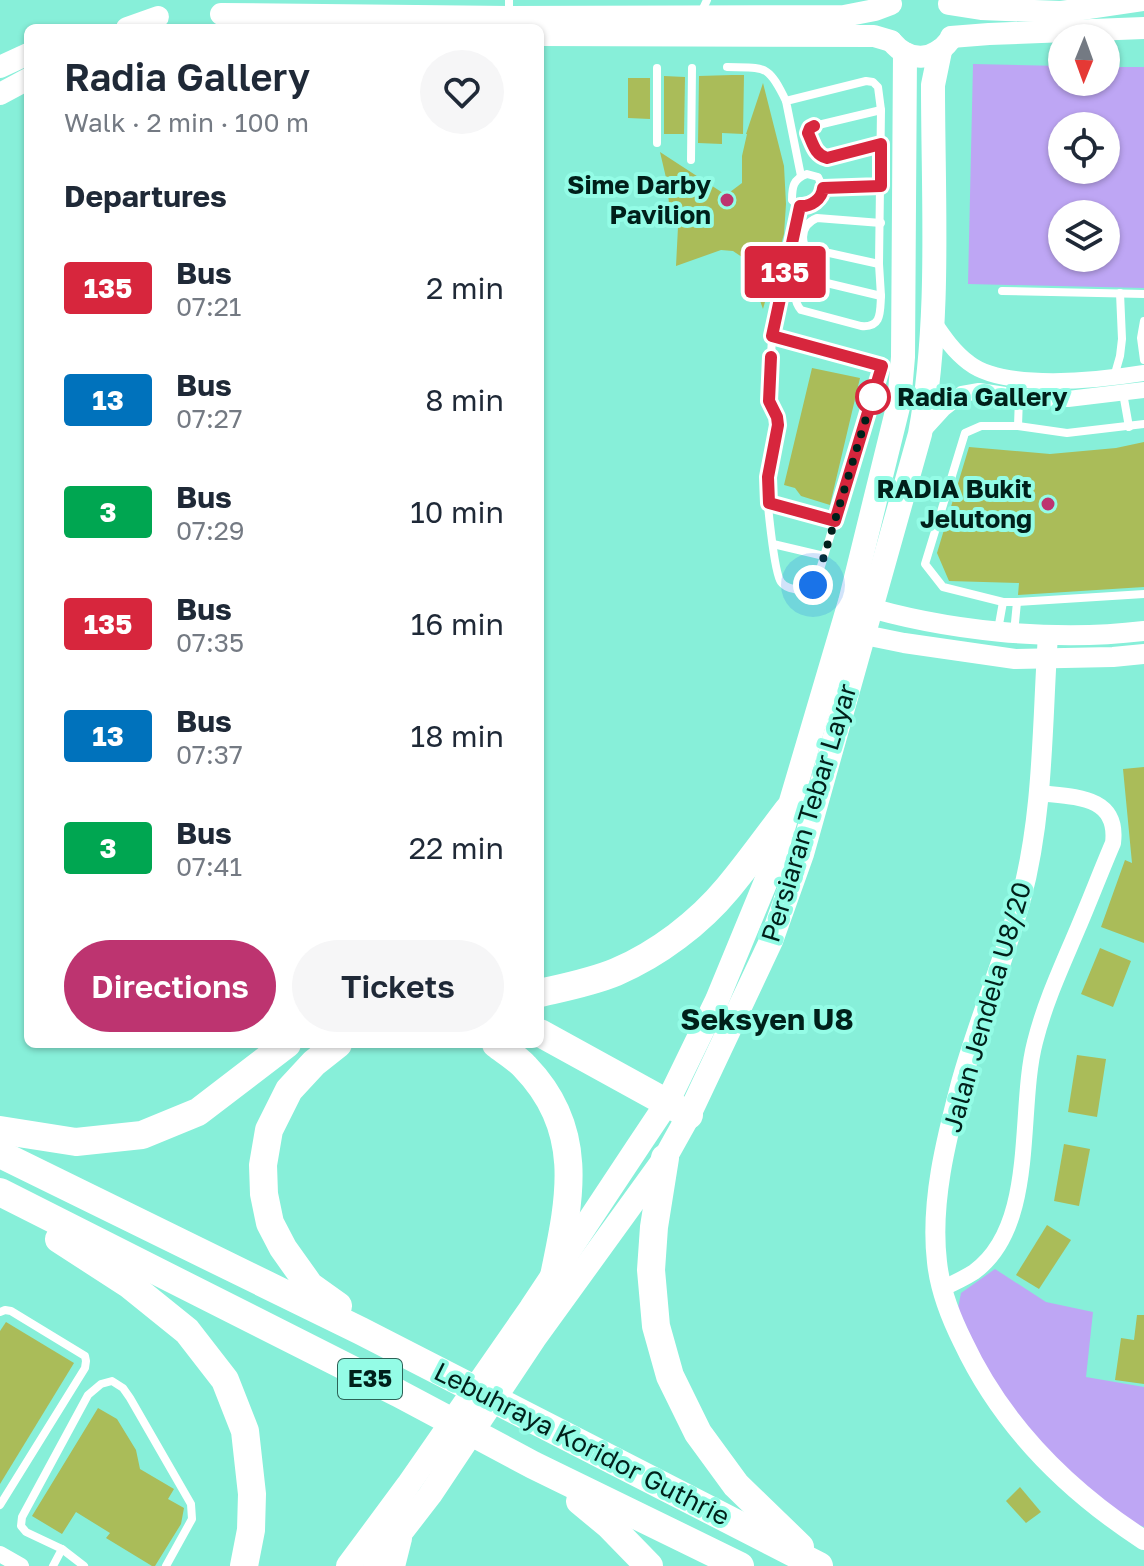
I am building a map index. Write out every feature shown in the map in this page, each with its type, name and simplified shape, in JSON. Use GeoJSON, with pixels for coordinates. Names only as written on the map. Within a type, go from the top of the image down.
{"type":"FeatureCollection","features":[{"type":"Feature","properties":{"kind":"highway"},"geometry":{"type":"LineString","coordinates":[[544,992],[616,972],[651,954],[687,928],[727,890],[788,810]]}},
{"type":"Feature","properties":{"kind":"highway"},"geometry":{"type":"LineString","coordinates":[[544,1035],[678,1109]]}},
{"type":"Feature","properties":{"kind":"highway"},"geometry":{"type":"LineString","coordinates":[[0,1130],[76,1142],[142,1135],[198,1112],[282,1048]]}},
{"type":"Feature","properties":{"kind":"highway"},"geometry":{"type":"LineString","coordinates":[[333,1048],[289,1090],[269,1130],[263,1165],[264,1194],[270,1223],[283,1248],[310,1286],[348,1312],[361,1331]]}},
{"type":"Feature","properties":{"kind":"highway"},"geometry":{"type":"LineString","coordinates":[[501,1048],[524,1066],[548,1096],[566,1141],[569,1157],[567,1211],[554,1276]]}},
{"type":"Feature","properties":{"kind":"highway","name":"Lebuhraya Koridor Guthrie"},"geometry":{"type":"LineString","coordinates":[[0,1154],[361,1331],[819,1566]]}},
{"type":"Feature","properties":{"kind":"highway"},"geometry":{"type":"LineString","coordinates":[[665,1158],[651,1270],[656,1326],[670,1376],[698,1433],[736,1485],[819,1566]]}},
{"type":"Feature","properties":{"kind":"highway"},"geometry":{"type":"LineString","coordinates":[[2,1193],[51,1234],[130,1285],[187,1331],[225,1380],[245,1431],[252,1494],[251,1530],[244,1566]]}},
{"type":"Feature","properties":{"kind":"highway","name":"Lebuhraya Koridor Guthrie"},"geometry":{"type":"LineString","coordinates":[[2,1193],[398,1393],[533,1465],[740,1566]]}},
{"type":"Feature","properties":{"kind":"highway"},"geometry":{"type":"LineString","coordinates":[[533,1465],[609,1525],[649,1566]]}},
{"type":"Feature","properties":{"kind":"highway"},"geometry":{"type":"LineString","coordinates":[[391,1566],[398,1538]]}},
{"type":"Feature","properties":{"kind":"main road"},"geometry":{"type":"LineString","coordinates":[[948,2],[981,9],[1061,12],[1144,0]]}},
{"type":"Feature","properties":{"kind":"main road"},"geometry":{"type":"LineString","coordinates":[[892,2],[885,22],[898,48]]}},
{"type":"Feature","properties":{"kind":"main road"},"geometry":{"type":"LineString","coordinates":[[218,14],[359,8],[703,8],[844,16],[875,10],[892,2]]}},
{"type":"Feature","properties":{"kind":"main road"},"geometry":{"type":"LineString","coordinates":[[946,44],[955,25],[948,2]]}},
{"type":"Feature","properties":{"kind":"main road"},"geometry":{"type":"LineString","coordinates":[[138,24],[162,15]]}},
{"type":"Feature","properties":{"kind":"main road"},"geometry":{"type":"LineString","coordinates":[[544,35],[874,36],[918,57],[929,56],[946,44],[989,34],[1144,28]]}},
{"type":"Feature","properties":{"kind":"main road","name":"Persiaran Tebar Layar"},"geometry":{"type":"LineString","coordinates":[[375,1566],[430,1495],[522,1338],[554,1276],[678,1109],[771,941],[802,854],[860,605],[920,434],[926,400],[932,320],[933,85],[946,44]]}},
{"type":"Feature","properties":{"kind":"main road","name":"Persiaran Tebar Layar"},"geometry":{"type":"LineString","coordinates":[[860,605],[899,403],[892,369],[898,48]]}},
{"type":"Feature","properties":{"kind":"main road"},"geometry":{"type":"LineString","coordinates":[[0,67],[24,56]]}},
{"type":"Feature","properties":{"kind":"main road"},"geometry":{"type":"LineString","coordinates":[[0,94],[24,81]]}},
{"type":"Feature","properties":{"kind":"main road","name":"Persiaran Tebar Layar"},"geometry":{"type":"LineString","coordinates":[[348,1566],[522,1338],[665,1158],[678,1109],[717,1000],[771,869],[788,810],[852,633]]}},
{"type":"Feature","properties":{"kind":"street"},"geometry":{"type":"LineString","coordinates":[[932,320],[968,363],[997,375],[1066,382],[1114,378],[1144,388]]}},
{"type":"Feature","properties":{"kind":"street"},"geometry":{"type":"LineString","coordinates":[[920,434],[962,394],[979,391],[1068,399],[1144,388]]}},
{"type":"Feature","properties":{"kind":"street"},"geometry":{"type":"LineString","coordinates":[[860,605],[917,618],[1006,632],[1048,635],[1144,631]]}},
{"type":"Feature","properties":{"kind":"street"},"geometry":{"type":"LineString","coordinates":[[852,633],[982,655],[1047,659],[1144,654]]}},
{"type":"Feature","properties":{"kind":"street","name":"Jalan Jendela U8/20"},"geometry":{"type":"LineString","coordinates":[[1048,635],[1036,824],[1021,898],[962,1079],[939,1191],[937,1259],[941,1289],[968,1353],[993,1398],[1043,1459],[1144,1540]]}},
{"type":"Feature","properties":{"kind":"street"},"geometry":{"type":"LineString","coordinates":[[941,1289],[976,1271],[999,1244],[1007,1226],[1019,1185],[1026,1098],[1035,1042],[1047,998],[1113,843],[1115,830],[1111,818],[1102,807],[1088,799],[1039,793]]}},
{"type":"Feature","properties":{"kind":"street"},"geometry":{"type":"LineString","coordinates":[[0,1554],[21,1566]]}},
{"type":"Feature","properties":{"kind":"lane"},"geometry":{"type":"LineString","coordinates":[[727,67],[769,71],[786,101],[801,176]]}},
{"type":"Feature","properties":{"kind":"lane"},"geometry":{"type":"LineString","coordinates":[[657,68],[657,143]]}},
{"type":"Feature","properties":{"kind":"lane"},"geometry":{"type":"LineString","coordinates":[[691,160],[692,68]]}},
{"type":"Feature","properties":{"kind":"lane"},"geometry":{"type":"LineString","coordinates":[[786,101],[866,81],[878,87],[881,110],[880,316],[869,327],[801,310],[795,299],[798,276]]}},
{"type":"Feature","properties":{"kind":"lane"},"geometry":{"type":"LineString","coordinates":[[881,110],[814,126],[808,133],[816,152],[827,158],[881,144]]}},
{"type":"Feature","properties":{"kind":"lane"},"geometry":{"type":"LineString","coordinates":[[801,176],[818,177],[823,188],[823,193],[806,207],[792,200],[792,191],[797,178],[801,176]]}},
{"type":"Feature","properties":{"kind":"lane"},"geometry":{"type":"LineString","coordinates":[[823,188],[881,186]]}},
{"type":"Feature","properties":{"kind":"lane"},"geometry":{"type":"LineString","coordinates":[[772,336],[892,369],[835,521],[818,576],[804,591],[789,588],[777,576],[768,477],[778,425],[769,401],[772,336],[800,206]]}},
{"type":"Feature","properties":{"kind":"lane"},"geometry":{"type":"LineString","coordinates":[[879,264],[811,249],[804,244],[803,234],[806,226],[817,218],[881,223]]}},
{"type":"Feature","properties":{"kind":"lane"},"geometry":{"type":"LineString","coordinates":[[785,273],[881,296]]}},
{"type":"Feature","properties":{"kind":"lane"},"geometry":{"type":"LineString","coordinates":[[1002,291],[1144,295]]}},
{"type":"Feature","properties":{"kind":"lane"},"geometry":{"type":"LineString","coordinates":[[1114,378],[1120,356],[1120,293]]}},
{"type":"Feature","properties":{"kind":"lane"},"geometry":{"type":"LineString","coordinates":[[1122,326],[1144,324],[1141,338],[1144,360]]}},
{"type":"Feature","properties":{"kind":"lane"},"geometry":{"type":"LineString","coordinates":[[1123,393],[1129,427]]}},
{"type":"Feature","properties":{"kind":"lane"},"geometry":{"type":"LineString","coordinates":[[1018,426],[1019,397]]}},
{"type":"Feature","properties":{"kind":"lane"},"geometry":{"type":"LineString","coordinates":[[1144,424],[1067,433],[1018,426],[981,426],[965,433],[925,564],[943,587],[1003,602],[1144,594]]}},
{"type":"Feature","properties":{"kind":"lane"},"geometry":{"type":"LineString","coordinates":[[769,503],[835,521]]}},
{"type":"Feature","properties":{"kind":"lane"},"geometry":{"type":"LineString","coordinates":[[773,544],[824,556]]}},
{"type":"Feature","properties":{"kind":"lane"},"geometry":{"type":"LineString","coordinates":[[1003,602],[1006,632]]}},
{"type":"Feature","properties":{"kind":"lane"},"geometry":{"type":"LineString","coordinates":[[1006,632],[1017,602]]}},
{"type":"Feature","properties":{"kind":"lane"},"geometry":{"type":"LineString","coordinates":[[0,1312],[11,1311],[85,1356],[86,1361],[85,1368],[1,1500]]}},
{"type":"Feature","properties":{"kind":"lane"},"geometry":{"type":"LineString","coordinates":[[84,1566],[62,1549],[26,1532],[21,1526],[22,1517],[88,1395],[101,1384],[112,1381],[123,1388],[130,1398],[191,1504],[192,1519],[166,1566]]}},
{"type":"Feature","properties":{"kind":"lane"},"geometry":{"type":"LineString","coordinates":[[53,1566],[62,1549]]}},
{"type":"Feature","properties":{"kind":"shaded area"},"geometry":{"type":"Polygon","coordinates":[[[973,64],[1048,66],[1048,96],[1120,96],[1120,67],[1144,67],[1144,288],[968,284],[973,64]]]}},
{"type":"Feature","properties":{"kind":"shaded area"},"geometry":{"type":"Polygon","coordinates":[[[995,1269],[1046,1302],[1093,1312],[1086,1377],[1144,1387],[1144,1527],[1125,1519],[1059,1465],[990,1379],[958,1308],[961,1293],[995,1269]]]}},
{"type":"Feature","properties":{"kind":"building"},"geometry":{"type":"Polygon","coordinates":[[[744,75],[743,134],[722,133],[722,144],[698,143],[699,76],[744,75]]]}},
{"type":"Feature","properties":{"kind":"building"},"geometry":{"type":"Polygon","coordinates":[[[664,76],[685,77],[684,134],[664,134],[664,76]]]}},
{"type":"Feature","properties":{"kind":"building"},"geometry":{"type":"Polygon","coordinates":[[[628,78],[650,78],[650,119],[628,118],[628,78]]]}},
{"type":"Feature","properties":{"kind":"building","name":"Sime Darby Pavilion"},"geometry":{"type":"Polygon","coordinates":[[[763,83],[784,166],[786,204],[784,234],[763,309],[749,256],[742,257],[733,251],[721,250],[676,266],[678,227],[671,226],[667,182],[660,152],[726,195],[742,183],[746,134],[763,83]]]}},
{"type":"Feature","properties":{"kind":"building"},"geometry":{"type":"Polygon","coordinates":[[[812,368],[860,378],[830,505],[801,496],[795,488],[784,485],[812,368]]]}},
{"type":"Feature","properties":{"kind":"building","name":"RADIA Bukit Jelutong"},"geometry":{"type":"Polygon","coordinates":[[[1144,442],[1144,587],[1018,595],[1019,583],[949,581],[937,553],[969,447],[1050,454],[1116,448],[1144,442]]]}},
{"type":"Feature","properties":{"kind":"building"},"geometry":{"type":"Polygon","coordinates":[[[1144,767],[1144,943],[1101,927],[1125,860],[1132,863],[1123,769],[1144,767]]]}},
{"type":"Feature","properties":{"kind":"building"},"geometry":{"type":"Polygon","coordinates":[[[1100,948],[1131,961],[1113,1007],[1081,994],[1100,948]]]}},
{"type":"Feature","properties":{"kind":"building"},"geometry":{"type":"Polygon","coordinates":[[[1077,1055],[1106,1059],[1097,1117],[1068,1112],[1077,1055]]]}},
{"type":"Feature","properties":{"kind":"building"},"geometry":{"type":"Polygon","coordinates":[[[1064,1144],[1090,1149],[1079,1206],[1054,1201],[1064,1144]]]}},
{"type":"Feature","properties":{"kind":"building"},"geometry":{"type":"Polygon","coordinates":[[[1047,1225],[1071,1240],[1039,1289],[1016,1275],[1047,1225]]]}},
{"type":"Feature","properties":{"kind":"building"},"geometry":{"type":"Polygon","coordinates":[[[1137,1315],[1144,1315],[1144,1384],[1115,1380],[1121,1338],[1134,1340],[1137,1315]]]}},
{"type":"Feature","properties":{"kind":"building"},"geometry":{"type":"Polygon","coordinates":[[[6,1322],[74,1363],[0,1484],[0,1331],[6,1322]]]}},
{"type":"Feature","properties":{"kind":"building"},"geometry":{"type":"Polygon","coordinates":[[[98,1408],[117,1419],[136,1450],[140,1469],[174,1489],[168,1499],[184,1508],[181,1524],[155,1566],[106,1538],[110,1533],[76,1512],[62,1534],[32,1516],[98,1408]]]}},
{"type":"Feature","properties":{"kind":"building"},"geometry":{"type":"Polygon","coordinates":[[[1020,1487],[1041,1512],[1026,1523],[1006,1501],[1020,1487]]]}},
{"type":"Feature","properties":{"kind":"bus line","name":"135"},"geometry":{"type":"LineString","coordinates":[[771,357],[769,401],[778,425],[768,477],[769,503],[835,521],[882,366],[772,336],[800,206],[806,207],[819,199],[823,188],[881,186],[881,144],[821,157],[808,133],[814,126]]}},
{"type":"Feature","properties":{"kind":"place","name":"Sime Darby Pavilion"},"geometry":{"type":"Point","coordinates":[727,200]}},
{"type":"Feature","properties":{"kind":"place","name":"Radia Gallery"},"geometry":{"type":"Point","coordinates":[873,397]}},
{"type":"Feature","properties":{"kind":"place","name":"RADIA Bukit Jelutong"},"geometry":{"type":"Point","coordinates":[1048,504]}},
{"type":"Feature","properties":{"kind":"district","name":"Seksyen U8"},"geometry":{"type":"Point","coordinates":[767,1020]}},
{"type":"Feature","properties":{"kind":"route"},"geometry":{"type":"LineString","coordinates":[[813,585],[874,392],[873,397]]}}]}
